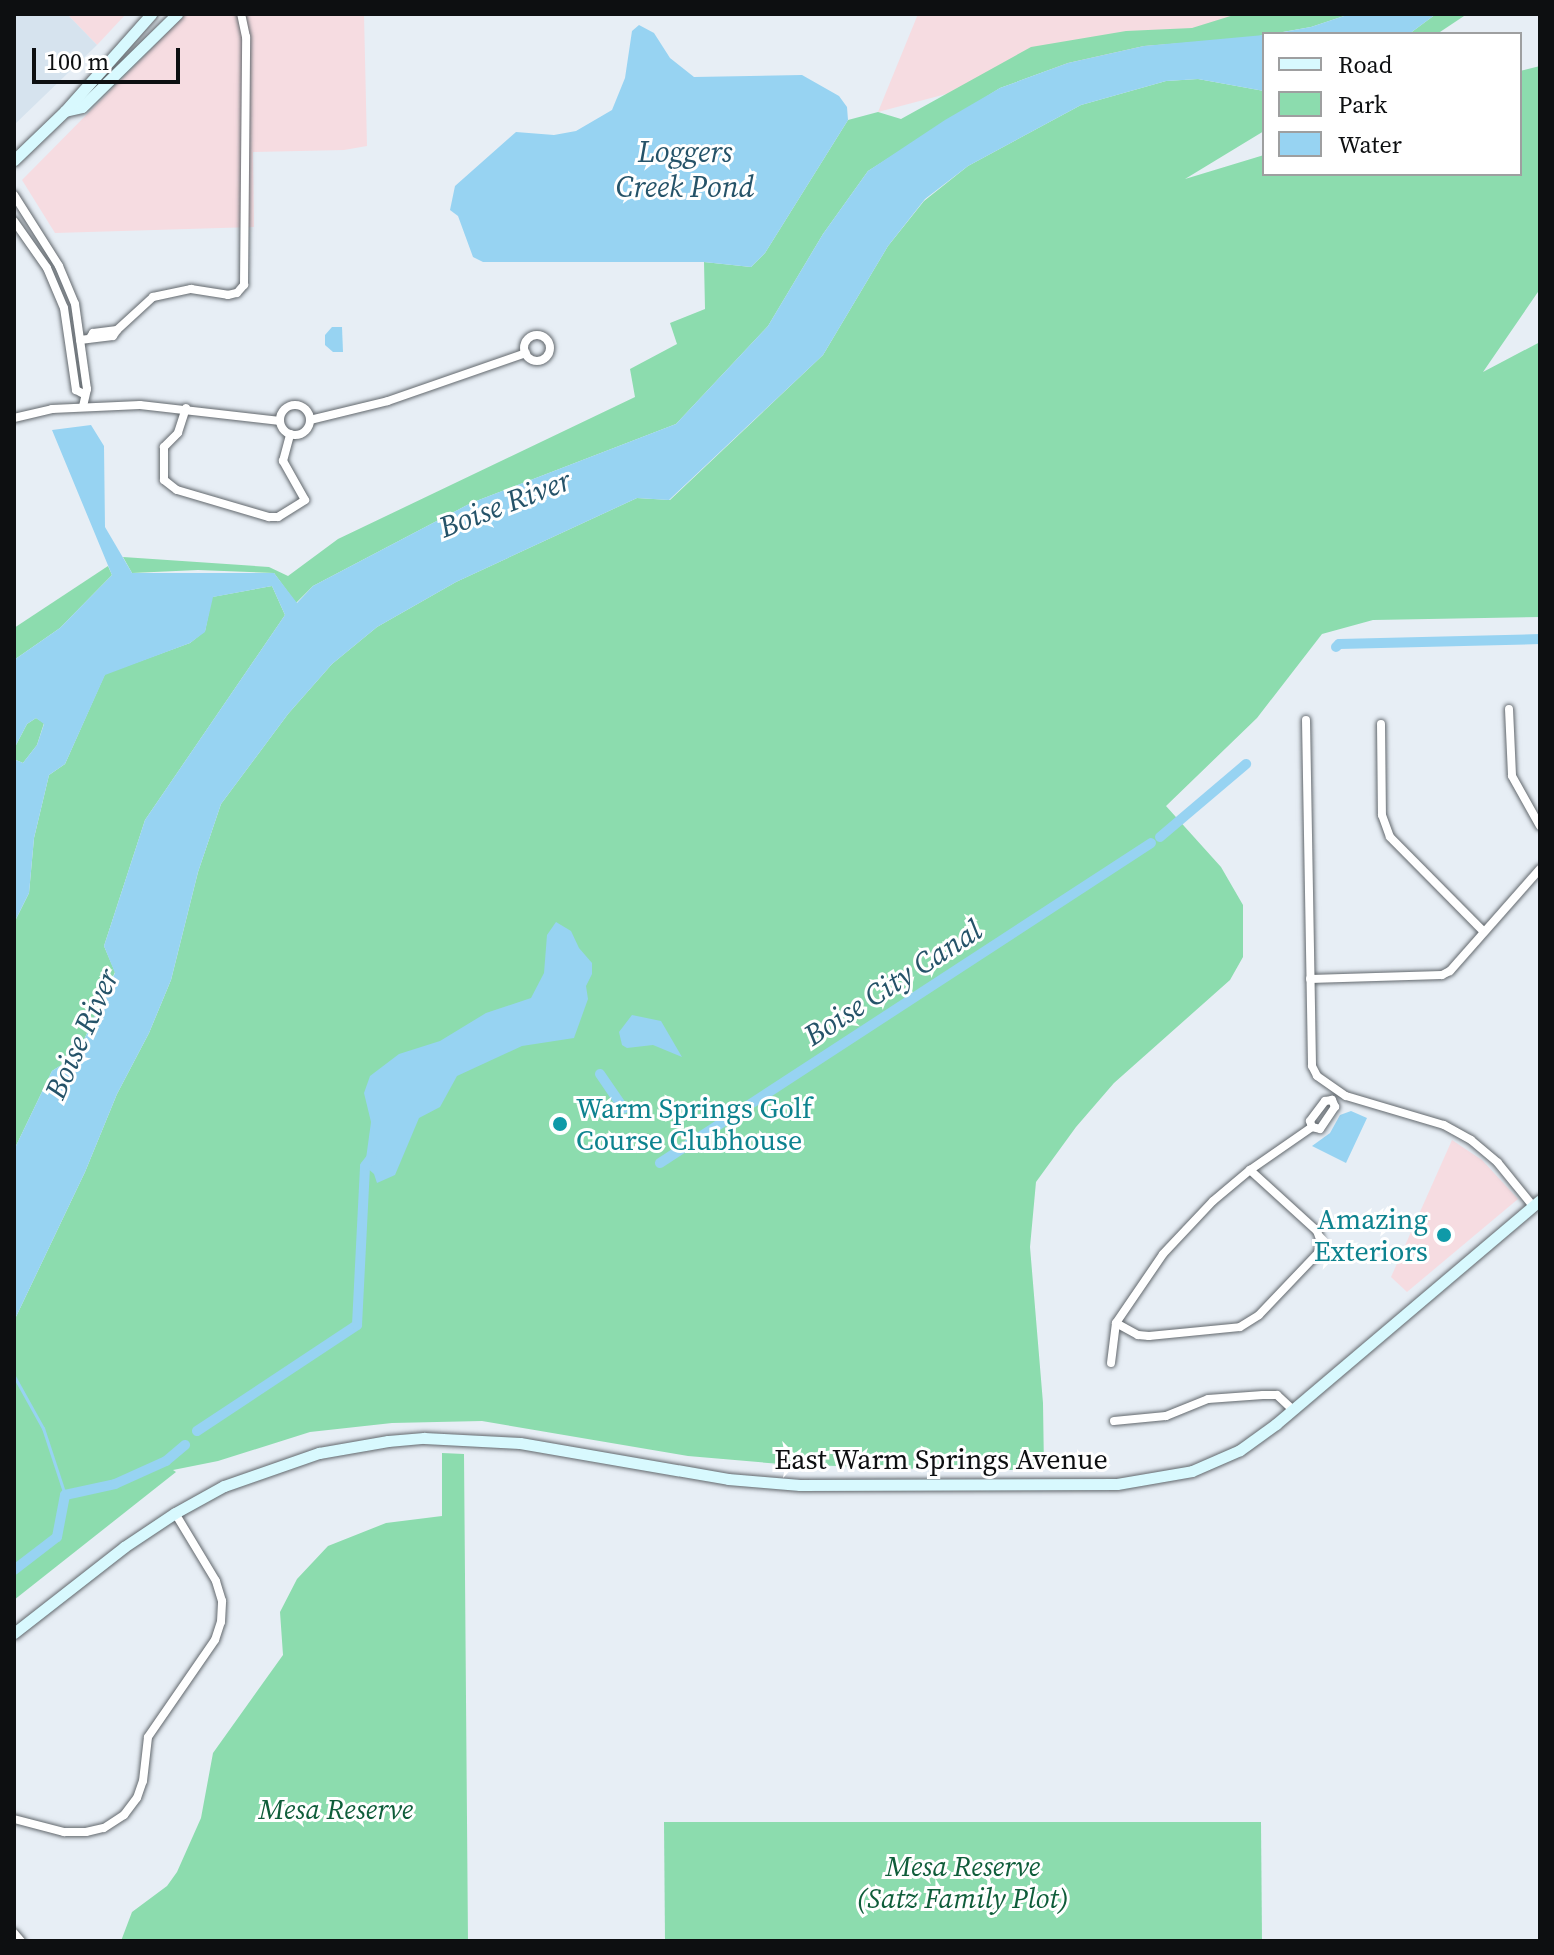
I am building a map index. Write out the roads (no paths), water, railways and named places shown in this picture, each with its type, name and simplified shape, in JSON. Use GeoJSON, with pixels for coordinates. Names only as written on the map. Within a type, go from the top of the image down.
{"type":"FeatureCollection","features":[{"type":"Feature","properties":{"kind":"street"},"geometry":{"type":"LineString","coordinates":[[14,160],[65,111],[151,14]]}},
{"type":"Feature","properties":{"kind":"street"},"geometry":{"type":"LineString","coordinates":[[65,111],[82,107],[177,14]]}},
{"type":"Feature","properties":{"kind":"street"},"geometry":{"type":"LineString","coordinates":[[71,342],[104,339],[153,297],[191,289],[228,295],[237,293],[244,285],[246,37],[241,14]]}},
{"type":"Feature","properties":{"kind":"street"},"geometry":{"type":"LineString","coordinates":[[14,195],[59,266],[75,304],[86,339],[87,389],[83,406]]}},
{"type":"Feature","properties":{"kind":"street"},"geometry":{"type":"LineString","coordinates":[[14,221],[47,268],[64,308],[76,390],[84,394]]}},
{"type":"Feature","properties":{"kind":"street"},"geometry":{"type":"LineString","coordinates":[[310,420],[388,401],[526,353]]}},
{"type":"Feature","properties":{"kind":"street"},"geometry":{"type":"LineString","coordinates":[[280,421],[284,410],[295,405],[305,409],[310,420],[305,432],[290,434]]}},
{"type":"Feature","properties":{"kind":"street"},"geometry":{"type":"LineString","coordinates":[[14,418],[83,406],[186,408],[233,418],[280,421],[290,434]]}},
{"type":"Feature","properties":{"kind":"street"},"geometry":{"type":"LineString","coordinates":[[186,408],[178,433],[164,447],[164,480],[177,490],[269,517],[278,517],[305,500],[283,461],[290,434]]}},
{"type":"Feature","properties":{"kind":"street"},"geometry":{"type":"LineString","coordinates":[[1509,709],[1512,776],[1540,826]]}},
{"type":"Feature","properties":{"kind":"street"},"geometry":{"type":"LineString","coordinates":[[1306,720],[1312,1066],[1334,1096],[1458,1132],[1498,1163],[1536,1203]]}},
{"type":"Feature","properties":{"kind":"street"},"geometry":{"type":"LineString","coordinates":[[1381,724],[1384,827],[1397,847],[1483,931]]}},
{"type":"Feature","properties":{"kind":"street"},"geometry":{"type":"LineString","coordinates":[[1310,979],[1442,975],[1450,971],[1540,869]]}},
{"type":"Feature","properties":{"kind":"street"},"geometry":{"type":"LineString","coordinates":[[1111,1363],[1116,1323],[1142,1283],[1187,1227],[1250,1170],[1312,1127],[1320,1129],[1335,1107],[1334,1096]]}},
{"type":"Feature","properties":{"kind":"street"},"geometry":{"type":"LineString","coordinates":[[1116,1323],[1138,1335],[1149,1336],[1240,1327],[1259,1315],[1318,1253],[1321,1242],[1317,1231],[1250,1170]]}},
{"type":"Feature","properties":{"kind":"street","name":"East Warm Springs Avenue"},"geometry":{"type":"LineString","coordinates":[[14,1633],[175,1513],[224,1486],[330,1450],[424,1438],[520,1443],[728,1479],[800,1485],[1133,1482],[1192,1471],[1240,1450],[1293,1410],[1536,1203]]}},
{"type":"Feature","properties":{"kind":"street"},"geometry":{"type":"LineString","coordinates":[[1114,1421],[1166,1416],[1208,1399],[1263,1395],[1277,1395],[1293,1410]]}},
{"type":"Feature","properties":{"kind":"street"},"geometry":{"type":"LineString","coordinates":[[14,1819],[64,1832],[86,1832],[104,1828],[124,1815],[137,1798],[143,1781],[148,1737],[215,1640],[221,1622],[222,1601],[216,1581],[175,1513]]}},
{"type":"Feature","properties":{"kind":"street"},"geometry":{"type":"LineString","coordinates":[[14,1933],[21,1941]]}},
{"type":"Feature","properties":{"kind":"water"},"geometry":{"type":"Polygon","coordinates":[[[1350,14],[1436,14],[1412,32],[1283,32],[1311,27],[1350,14]]]}},
{"type":"Feature","properties":{"kind":"water","name":"Loggers Creek Pond"},"geometry":{"type":"Polygon","coordinates":[[[639,25],[654,33],[670,58],[694,77],[802,75],[839,96],[847,107],[848,120],[765,253],[751,267],[704,262],[483,262],[473,257],[458,216],[450,210],[455,186],[516,132],[554,135],[576,131],[612,110],[625,78],[632,31],[639,25]]]}},
{"type":"Feature","properties":{"kind":"water","name":"Boise River"},"geometry":{"type":"Polygon","coordinates":[[[1262,35],[1262,91],[1198,79],[1166,81],[1081,105],[968,166],[925,199],[888,246],[823,355],[669,500],[637,498],[456,582],[377,627],[332,664],[288,714],[221,804],[198,872],[171,980],[14,1321],[14,1150],[52,1071],[77,1055],[115,973],[104,946],[145,820],[285,615],[272,586],[213,597],[205,632],[190,643],[105,675],[65,764],[49,775],[34,838],[29,893],[14,923],[14,660],[60,628],[112,575],[52,430],[91,425],[104,446],[105,527],[132,573],[274,573],[297,603],[313,586],[471,503],[676,424],[768,326],[823,234],[868,171],[1000,88],[1068,63],[1144,46],[1262,35]],[[36,718],[27,724],[16,745],[16,760],[23,763],[37,745],[44,724],[36,718]]]}},
{"type":"Feature","properties":{"kind":"water"},"geometry":{"type":"Polygon","coordinates":[[[332,327],[342,327],[343,352],[333,352],[325,345],[325,335],[332,327]]]}},
{"type":"Feature","properties":{"kind":"water"},"geometry":{"type":"Polygon","coordinates":[[[556,922],[571,931],[579,948],[592,963],[592,974],[586,986],[588,999],[574,1038],[522,1046],[457,1076],[440,1107],[419,1118],[395,1175],[377,1183],[374,1174],[365,1166],[371,1122],[364,1093],[370,1076],[399,1054],[440,1041],[486,1013],[531,998],[544,973],[547,935],[556,922]]]}},
{"type":"Feature","properties":{"kind":"water"},"geometry":{"type":"Polygon","coordinates":[[[632,1015],[661,1021],[682,1057],[653,1045],[627,1048],[622,1045],[619,1032],[632,1015]]]}},
{"type":"Feature","properties":{"kind":"water"},"geometry":{"type":"Polygon","coordinates":[[[1351,1111],[1367,1118],[1346,1163],[1312,1146],[1330,1133],[1340,1115],[1351,1111]]]}},
{"type":"Feature","properties":{"kind":"waterway","name":"Boise City Canal"},"geometry":{"type":"LineString","coordinates":[[1336,647],[1339,644],[1540,639]]}},
{"type":"Feature","properties":{"kind":"waterway","name":"Boise City Canal"},"geometry":{"type":"LineString","coordinates":[[1160,837],[1246,764]]}},
{"type":"Feature","properties":{"kind":"waterway","name":"Boise City Canal"},"geometry":{"type":"LineString","coordinates":[[660,1163],[1151,843]]}},
{"type":"Feature","properties":{"kind":"waterway","name":"Boise City Canal"},"geometry":{"type":"LineString","coordinates":[[600,1074],[624,1109]]}},
{"type":"Feature","properties":{"kind":"waterway","name":"Boise City Canal"},"geometry":{"type":"LineString","coordinates":[[197,1431],[357,1325],[365,1166],[372,1157]]}},
{"type":"Feature","properties":{"kind":"waterway"},"geometry":{"type":"LineString","coordinates":[[14,1376],[43,1428],[65,1495]]}},
{"type":"Feature","properties":{"kind":"waterway","name":"Boise City Canal"},"geometry":{"type":"LineString","coordinates":[[14,1570],[57,1537],[65,1495],[115,1484],[166,1461],[185,1445]]}},
{"type":"Feature","properties":{"kind":"place","name":"Warm Springs Golf Course Clubhouse"},"geometry":{"type":"Point","coordinates":[560,1124]}},
{"type":"Feature","properties":{"kind":"place","name":"Amazing Exteriors"},"geometry":{"type":"Point","coordinates":[1444,1235]}},
{"type":"Feature","properties":{"kind":"park label","name":"Mesa Reserve"},"geometry":{"type":"Point","coordinates":[336,1809]}},
{"type":"Feature","properties":{"kind":"park label","name":"Mesa Reserve (Satz Family Plot)"},"geometry":{"type":"Point","coordinates":[963,1882]}}]}
